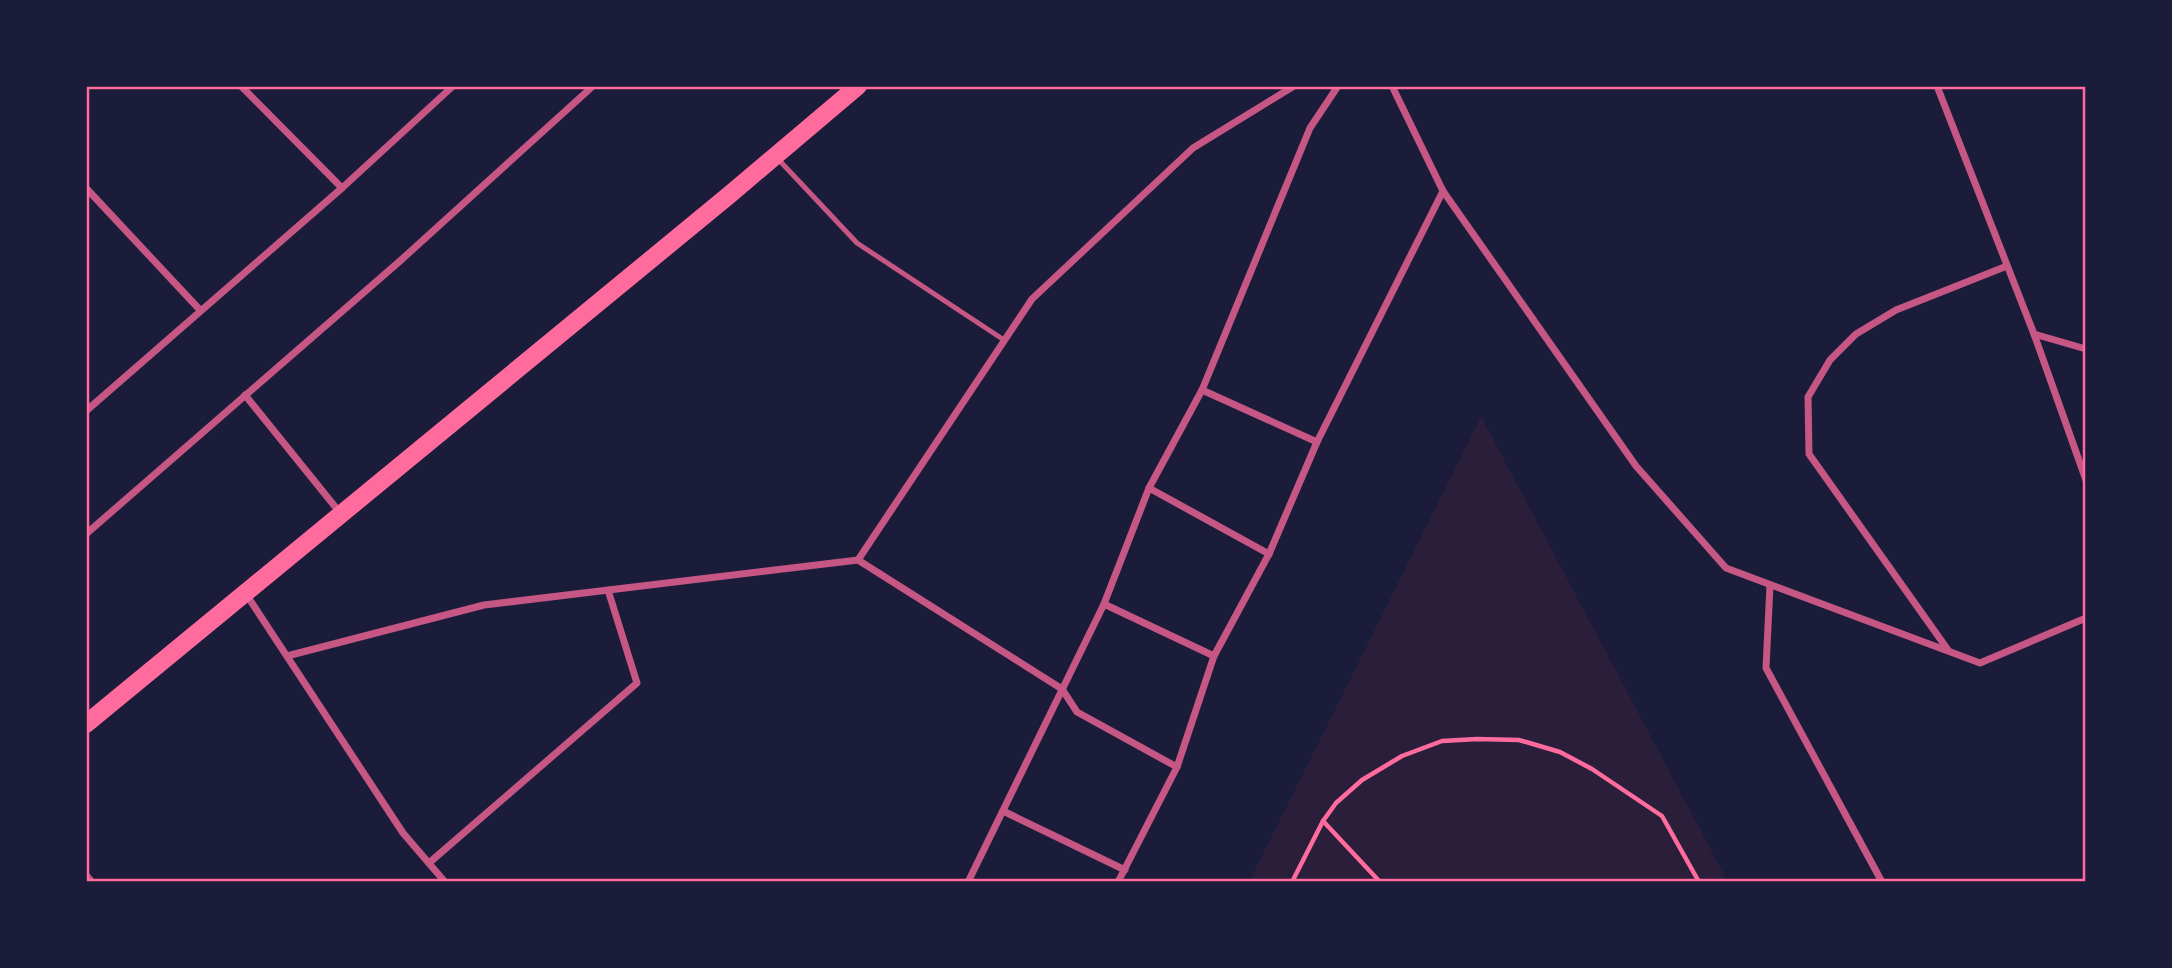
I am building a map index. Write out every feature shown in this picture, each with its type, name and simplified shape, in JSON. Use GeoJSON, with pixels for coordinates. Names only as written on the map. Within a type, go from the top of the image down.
{"type":"FeatureCollection","features":[{"type":"Feature","properties":{"kind":"main road"},"geometry":{"type":"LineString","coordinates":[[86,724],[858,86]]}},
{"type":"Feature","properties":{"kind":"street"},"geometry":{"type":"LineString","coordinates":[[241,86],[342,188]]}},
{"type":"Feature","properties":{"kind":"street"},"geometry":{"type":"LineString","coordinates":[[86,411],[342,188],[453,86]]}},
{"type":"Feature","properties":{"kind":"street"},"geometry":{"type":"LineString","coordinates":[[86,534],[400,261],[593,86]]}},
{"type":"Feature","properties":{"kind":"street"},"geometry":{"type":"LineString","coordinates":[[858,560],[1032,299],[1193,148],[1294,86]]}},
{"type":"Feature","properties":{"kind":"street"},"geometry":{"type":"LineString","coordinates":[[968,882],[1104,604],[1149,488],[1202,390],[1310,128],[1338,86]]}},
{"type":"Feature","properties":{"kind":"street"},"geometry":{"type":"LineString","coordinates":[[1392,86],[1443,191],[1636,466],[1726,568],[1980,663],[2086,618]]}},
{"type":"Feature","properties":{"kind":"street"},"geometry":{"type":"LineString","coordinates":[[1937,86],[2034,334],[2086,480]]}},
{"type":"Feature","properties":{"kind":"street"},"geometry":{"type":"LineString","coordinates":[[86,188],[200,310]]}},
{"type":"Feature","properties":{"kind":"street"},"geometry":{"type":"LineString","coordinates":[[1118,882],[1177,767],[1214,656],[1269,554],[1317,442],[1443,191]]}},
{"type":"Feature","properties":{"kind":"street"},"geometry":{"type":"LineString","coordinates":[[1948,651],[1809,454],[1808,397],[1830,360],[1856,334],[1896,310],[2007,266]]}},
{"type":"Feature","properties":{"kind":"street"},"geometry":{"type":"LineString","coordinates":[[2034,334],[2086,349]]}},
{"type":"Feature","properties":{"kind":"street"},"geometry":{"type":"LineString","coordinates":[[1202,390],[1317,442]]}},
{"type":"Feature","properties":{"kind":"street"},"geometry":{"type":"LineString","coordinates":[[245,395],[341,515]]}},
{"type":"Feature","properties":{"kind":"street"},"geometry":{"type":"LineString","coordinates":[[1149,488],[1269,554]]}},
{"type":"Feature","properties":{"kind":"street"},"geometry":{"type":"LineString","coordinates":[[287,656],[484,605],[858,560],[1062,689],[1077,712],[1177,767]]}},
{"type":"Feature","properties":{"kind":"street"},"geometry":{"type":"LineString","coordinates":[[1770,584],[1766,668],[1882,882]]}},
{"type":"Feature","properties":{"kind":"street"},"geometry":{"type":"LineString","coordinates":[[429,863],[636,682],[608,590]]}},
{"type":"Feature","properties":{"kind":"street"},"geometry":{"type":"LineString","coordinates":[[245,593],[403,833],[445,882]]}},
{"type":"Feature","properties":{"kind":"street"},"geometry":{"type":"LineString","coordinates":[[1104,604],[1214,656]]}},
{"type":"Feature","properties":{"kind":"street"},"geometry":{"type":"LineString","coordinates":[[1003,811],[1125,870]]}},
{"type":"Feature","properties":{"kind":"street"},"geometry":{"type":"LineString","coordinates":[[86,875],[92,882]]}},
{"type":"Feature","properties":{"kind":"lane"},"geometry":{"type":"LineString","coordinates":[[775,156],[857,243],[1004,340]]}},
{"type":"Feature","properties":{"kind":"path"},"geometry":{"type":"LineString","coordinates":[[1292,882],[1323,821],[1336,803],[1362,780],[1402,756],[1442,741],[1477,739],[1519,740],[1560,752],[1582,763],[1662,816],[1699,882]]}},
{"type":"Feature","properties":{"kind":"path"},"geometry":{"type":"LineString","coordinates":[[1323,821],[1380,882]]}},
{"type":"Feature","properties":{"kind":"shaded area"},"geometry":{"type":"Polygon","coordinates":[[[1481,416],[1728,882],[1249,882],[1481,416]]]}}]}
